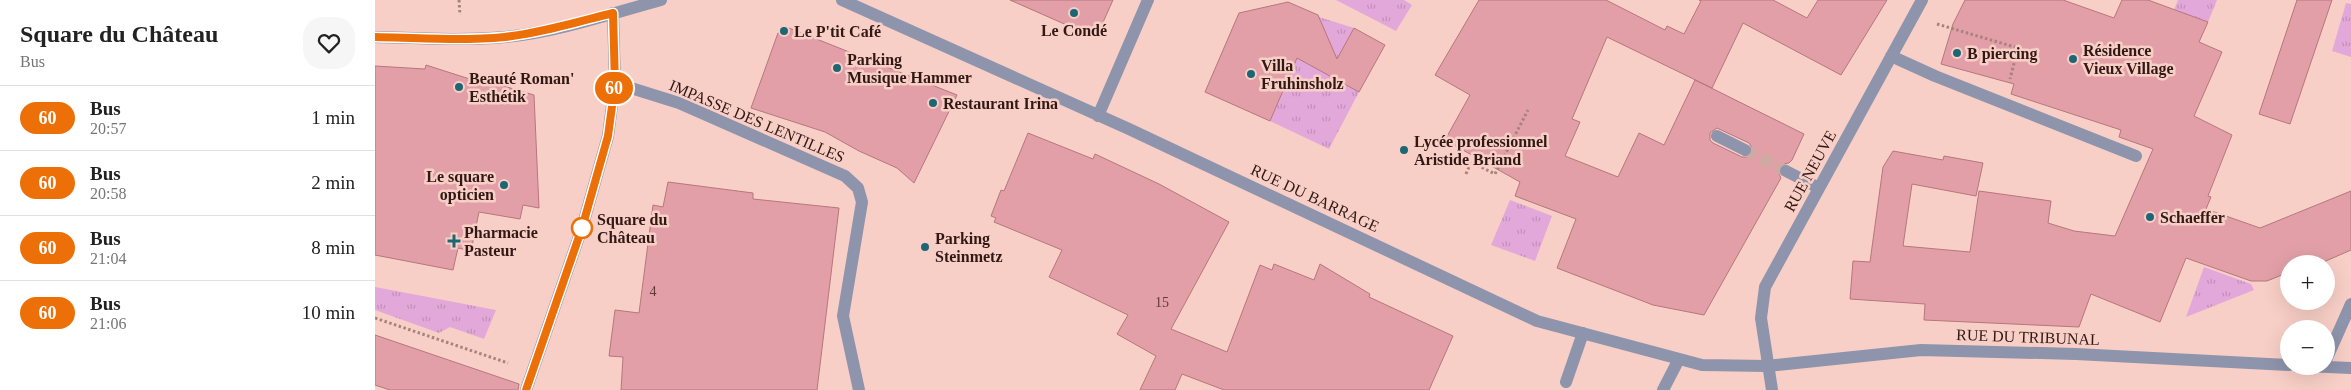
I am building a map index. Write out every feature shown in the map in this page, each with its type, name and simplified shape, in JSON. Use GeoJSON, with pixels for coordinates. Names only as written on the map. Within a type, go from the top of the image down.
{"type":"FeatureCollection","features":[{"type":"Feature","properties":{"kind":"street"},"geometry":{"type":"LineString","coordinates":[[375,37],[448,39],[505,37],[533,32],[661,0]]}},
{"type":"Feature","properties":{"kind":"street","name":"RUE DU BARRAGE"},"geometry":{"type":"LineString","coordinates":[[842,0],[1098,116],[1537,320],[1701,365],[1767,366]]}},
{"type":"Feature","properties":{"kind":"street"},"geometry":{"type":"LineString","coordinates":[[1098,116],[1148,0]]}},
{"type":"Feature","properties":{"kind":"street","name":"RUE NEUVE"},"geometry":{"type":"LineString","coordinates":[[1767,366],[1761,318],[1765,287],[1921,0]]}},
{"type":"Feature","properties":{"kind":"street"},"geometry":{"type":"LineString","coordinates":[[526,390],[582,228],[608,136],[615,84],[613,13]]}},
{"type":"Feature","properties":{"kind":"street"},"geometry":{"type":"LineString","coordinates":[[1891,56],[2003,104],[2136,156]]}},
{"type":"Feature","properties":{"kind":"street","name":"IMPASSE DES LENTILLES"},"geometry":{"type":"LineString","coordinates":[[615,84],[679,104],[845,176],[858,188],[861,202],[843,316],[859,390]]}},
{"type":"Feature","properties":{"kind":"street"},"geometry":{"type":"LineString","coordinates":[[1717,136],[1745,150]]}},
{"type":"Feature","properties":{"kind":"street"},"geometry":{"type":"LineString","coordinates":[[1786,171],[1819,188]]}},
{"type":"Feature","properties":{"kind":"street"},"geometry":{"type":"LineString","coordinates":[[2335,340],[2351,304]]}},
{"type":"Feature","properties":{"kind":"street"},"geometry":{"type":"LineString","coordinates":[[1566,382],[1583,333]]}},
{"type":"Feature","properties":{"kind":"street","name":"RUE DU TRIBUNAL"},"geometry":{"type":"LineString","coordinates":[[1767,366],[1921,350],[2075,354],[2280,365]]}},
{"type":"Feature","properties":{"kind":"street"},"geometry":{"type":"LineString","coordinates":[[1663,390],[1679,359]]}},
{"type":"Feature","properties":{"kind":"street"},"geometry":{"type":"LineString","coordinates":[[1767,366],[1772,390]]}},
{"type":"Feature","properties":{"kind":"street"},"geometry":{"type":"LineString","coordinates":[[2335,366],[2351,368]]}},
{"type":"Feature","properties":{"kind":"path"},"geometry":{"type":"LineString","coordinates":[[1913,16],[2018,48],[2003,104]]}},
{"type":"Feature","properties":{"kind":"path"},"geometry":{"type":"LineString","coordinates":[[1465,174],[1471,162],[1495,174],[1528,110]]}},
{"type":"Feature","properties":{"kind":"path"},"geometry":{"type":"LineString","coordinates":[[375,318],[481,354]]}},
{"type":"Feature","properties":{"kind":"green space"},"geometry":{"type":"Polygon","coordinates":[[[1336,0],[1404,0],[1412,5],[1396,31],[1336,0]]]}},
{"type":"Feature","properties":{"kind":"green space"},"geometry":{"type":"Polygon","coordinates":[[[2178,0],[2217,0],[2208,22],[2174,10],[2178,0]]]}},
{"type":"Feature","properties":{"kind":"green space"},"geometry":{"type":"Polygon","coordinates":[[[2346,3],[2351,4],[2351,57],[2332,51],[2346,3]]]}},
{"type":"Feature","properties":{"kind":"green space"},"geometry":{"type":"Polygon","coordinates":[[[1319,17],[1354,28],[1329,75],[1359,92],[1329,149],[1270,121],[1299,53],[1319,17]]]}},
{"type":"Feature","properties":{"kind":"green space"},"geometry":{"type":"Polygon","coordinates":[[[1510,200],[1552,216],[1535,261],[1491,245],[1510,200]]]}},
{"type":"Feature","properties":{"kind":"green space"},"geometry":{"type":"Polygon","coordinates":[[[2204,267],[2251,284],[2254,290],[2186,317],[2204,267]]]}},
{"type":"Feature","properties":{"kind":"green space"},"geometry":{"type":"Polygon","coordinates":[[[375,287],[496,310],[484,339],[450,327],[439,333],[375,310],[375,287]]]}},
{"type":"Feature","properties":{"kind":"building","name":"Le Condé"},"geometry":{"type":"Polygon","coordinates":[[[1010,0],[1113,0],[1096,38],[1010,0]]]}},
{"type":"Feature","properties":{"kind":"building"},"geometry":{"type":"Polygon","coordinates":[[[1479,0],[1606,0],[1665,30],[1667,26],[1684,34],[1701,1],[1699,0],[1773,0],[1807,18],[1818,0],[1887,0],[1841,75],[1743,23],[1712,88],[1607,37],[1572,119],[1580,122],[1565,156],[1618,177],[1639,133],[1664,145],[1695,80],[1804,134],[1792,160],[1779,167],[1778,172],[1781,178],[1704,315],[1653,305],[1557,268],[1576,219],[1515,196],[1520,182],[1445,140],[1470,95],[1435,75],[1479,0]],[[1717,128],[1710,133],[1710,140],[1713,143],[1742,157],[1749,157],[1752,154],[1753,149],[1749,143],[1717,128]]]}},
{"type":"Feature","properties":{"kind":"building"},"geometry":{"type":"Polygon","coordinates":[[[1965,0],[2063,0],[2114,18],[2122,0],[2148,0],[2208,22],[2199,42],[2222,52],[2194,116],[2232,135],[2208,196],[2211,197],[2206,209],[2260,228],[2351,191],[2351,250],[2335,257],[2335,255],[2280,255],[2280,276],[2267,281],[2251,281],[2186,258],[2160,322],[2091,294],[2079,327],[1924,320],[1925,304],[1850,299],[1853,261],[1870,262],[1883,167],[1893,151],[1943,160],[1944,156],[1983,163],[1976,196],[1912,184],[1903,246],[1970,252],[1979,191],[2051,201],[2048,223],[2074,231],[2115,236],[2153,149],[2119,137],[2121,130],[2011,94],[2014,84],[1941,64],[1953,24],[1965,0]]]}},
{"type":"Feature","properties":{"kind":"building"},"geometry":{"type":"Polygon","coordinates":[[[2297,0],[2332,0],[2290,124],[2259,114],[2297,0]]]}},
{"type":"Feature","properties":{"kind":"building","name":"Villa Fruhinsholz"},"geometry":{"type":"Polygon","coordinates":[[[1288,2],[1318,15],[1337,59],[1354,28],[1385,45],[1359,92],[1297,58],[1270,121],[1205,92],[1239,13],[1288,2]]]}},
{"type":"Feature","properties":{"kind":"building"},"geometry":{"type":"Polygon","coordinates":[[[789,28],[957,95],[914,183],[897,168],[859,151],[825,132],[751,108],[778,33],[789,28]]]}},
{"type":"Feature","properties":{"kind":"building"},"geometry":{"type":"Polygon","coordinates":[[[426,65],[479,82],[480,79],[534,95],[539,208],[523,205],[520,219],[479,212],[471,251],[458,248],[453,270],[375,255],[375,66],[425,69],[426,65]]]}},
{"type":"Feature","properties":{"kind":"building"},"geometry":{"type":"Polygon","coordinates":[[[1028,133],[1093,159],[1095,154],[1159,184],[1229,222],[1171,329],[1227,352],[1260,265],[1272,270],[1274,264],[1314,280],[1320,264],[1370,294],[1369,297],[1453,336],[1429,390],[1224,390],[1182,374],[1175,390],[1140,390],[1156,356],[1117,334],[1128,315],[1049,277],[1062,250],[994,222],[996,218],[991,216],[1001,190],[1004,191],[1028,133]]]}},
{"type":"Feature","properties":{"kind":"building"},"geometry":{"type":"Polygon","coordinates":[[[668,182],[753,193],[753,199],[839,208],[817,390],[621,390],[623,357],[609,356],[615,310],[639,313],[653,205],[663,207],[668,182]]]}},
{"type":"Feature","properties":{"kind":"building"},"geometry":{"type":"Polygon","coordinates":[[[375,335],[519,384],[518,390],[390,390],[375,385],[375,335]]]}},
{"type":"Feature","properties":{"kind":"tunnel"},"geometry":{"type":"LineString","coordinates":[[1745,150],[1786,171]]}},
{"type":"Feature","properties":{"kind":"bus line","name":"60"},"geometry":{"type":"LineString","coordinates":[[375,37],[448,39],[505,37],[613,13],[615,84],[608,136],[582,228],[526,390]]}},
{"type":"Feature","properties":{"kind":"place","name":"Le Condé"},"geometry":{"type":"Point","coordinates":[1074,13]}},
{"type":"Feature","properties":{"kind":"place","name":"Le P'tit Café"},"geometry":{"type":"Point","coordinates":[784,31]}},
{"type":"Feature","properties":{"kind":"place","name":"B piercing"},"geometry":{"type":"Point","coordinates":[1957,53]}},
{"type":"Feature","properties":{"kind":"place","name":"Résidence Vieux Village"},"geometry":{"type":"Point","coordinates":[2073,59]}},
{"type":"Feature","properties":{"kind":"place","name":"Parking Musique Hammer"},"geometry":{"type":"Point","coordinates":[837,68]}},
{"type":"Feature","properties":{"kind":"place","name":"Villa Fruhinsholz"},"geometry":{"type":"Point","coordinates":[1251,74]}},
{"type":"Feature","properties":{"kind":"place","name":"Beauté Roman' Esthétik"},"geometry":{"type":"Point","coordinates":[459,87]}},
{"type":"Feature","properties":{"kind":"place","name":"Restaurant Irina"},"geometry":{"type":"Point","coordinates":[933,103]}},
{"type":"Feature","properties":{"kind":"place","name":"Lycée professionnel Aristide Briand"},"geometry":{"type":"Point","coordinates":[1404,150]}},
{"type":"Feature","properties":{"kind":"place","name":"Le square opticien"},"geometry":{"type":"Point","coordinates":[504,185]}},
{"type":"Feature","properties":{"kind":"place","name":"Schaeffer"},"geometry":{"type":"Point","coordinates":[2150,217]}},
{"type":"Feature","properties":{"kind":"place","name":"Square du Château"},"geometry":{"type":"Point","coordinates":[582,228]}},
{"type":"Feature","properties":{"kind":"place","name":"Pharmacie Pasteur"},"geometry":{"type":"Point","coordinates":[454,241]}},
{"type":"Feature","properties":{"kind":"place","name":"Parking Steinmetz"},"geometry":{"type":"Point","coordinates":[925,247]}}]}
